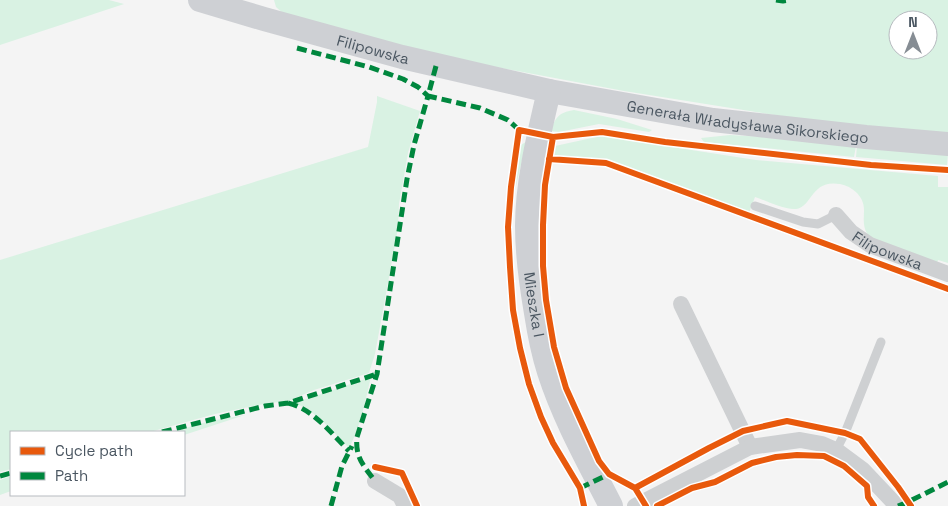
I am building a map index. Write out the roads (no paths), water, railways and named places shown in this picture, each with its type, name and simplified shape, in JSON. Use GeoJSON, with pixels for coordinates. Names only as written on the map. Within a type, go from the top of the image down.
{"type":"FeatureCollection","features":[{"type":"Feature","properties":{"kind":"main road","name":"Filipowska"},"geometry":{"type":"LineString","coordinates":[[200,0],[402,57],[549,92]]}},
{"type":"Feature","properties":{"kind":"main road","name":"Generała Władysława Sikorskiego"},"geometry":{"type":"LineString","coordinates":[[549,92],[713,120],[948,144]]}},
{"type":"Feature","properties":{"kind":"main road","name":"Mieszka I"},"geometry":{"type":"LineString","coordinates":[[549,92],[539,135],[530,192],[527,225],[528,260],[540,339],[552,380],[584,454],[611,506]]}},
{"type":"Feature","properties":{"kind":"street","name":"Filipowska"},"geometry":{"type":"LineString","coordinates":[[836,215],[851,232],[870,244],[948,274]]}},
{"type":"Feature","properties":{"kind":"street"},"geometry":{"type":"LineString","coordinates":[[681,304],[750,447]]}},
{"type":"Feature","properties":{"kind":"street"},"geometry":{"type":"LineString","coordinates":[[634,506],[750,447],[800,440],[822,444],[836,450],[863,470],[897,506]]}},
{"type":"Feature","properties":{"kind":"street"},"geometry":{"type":"LineString","coordinates":[[375,481],[400,496],[405,506]]}},
{"type":"Feature","properties":{"kind":"lane"},"geometry":{"type":"LineString","coordinates":[[755,206],[803,222],[818,224],[836,215]]}},
{"type":"Feature","properties":{"kind":"lane"},"geometry":{"type":"LineString","coordinates":[[836,450],[881,342]]}}]}
